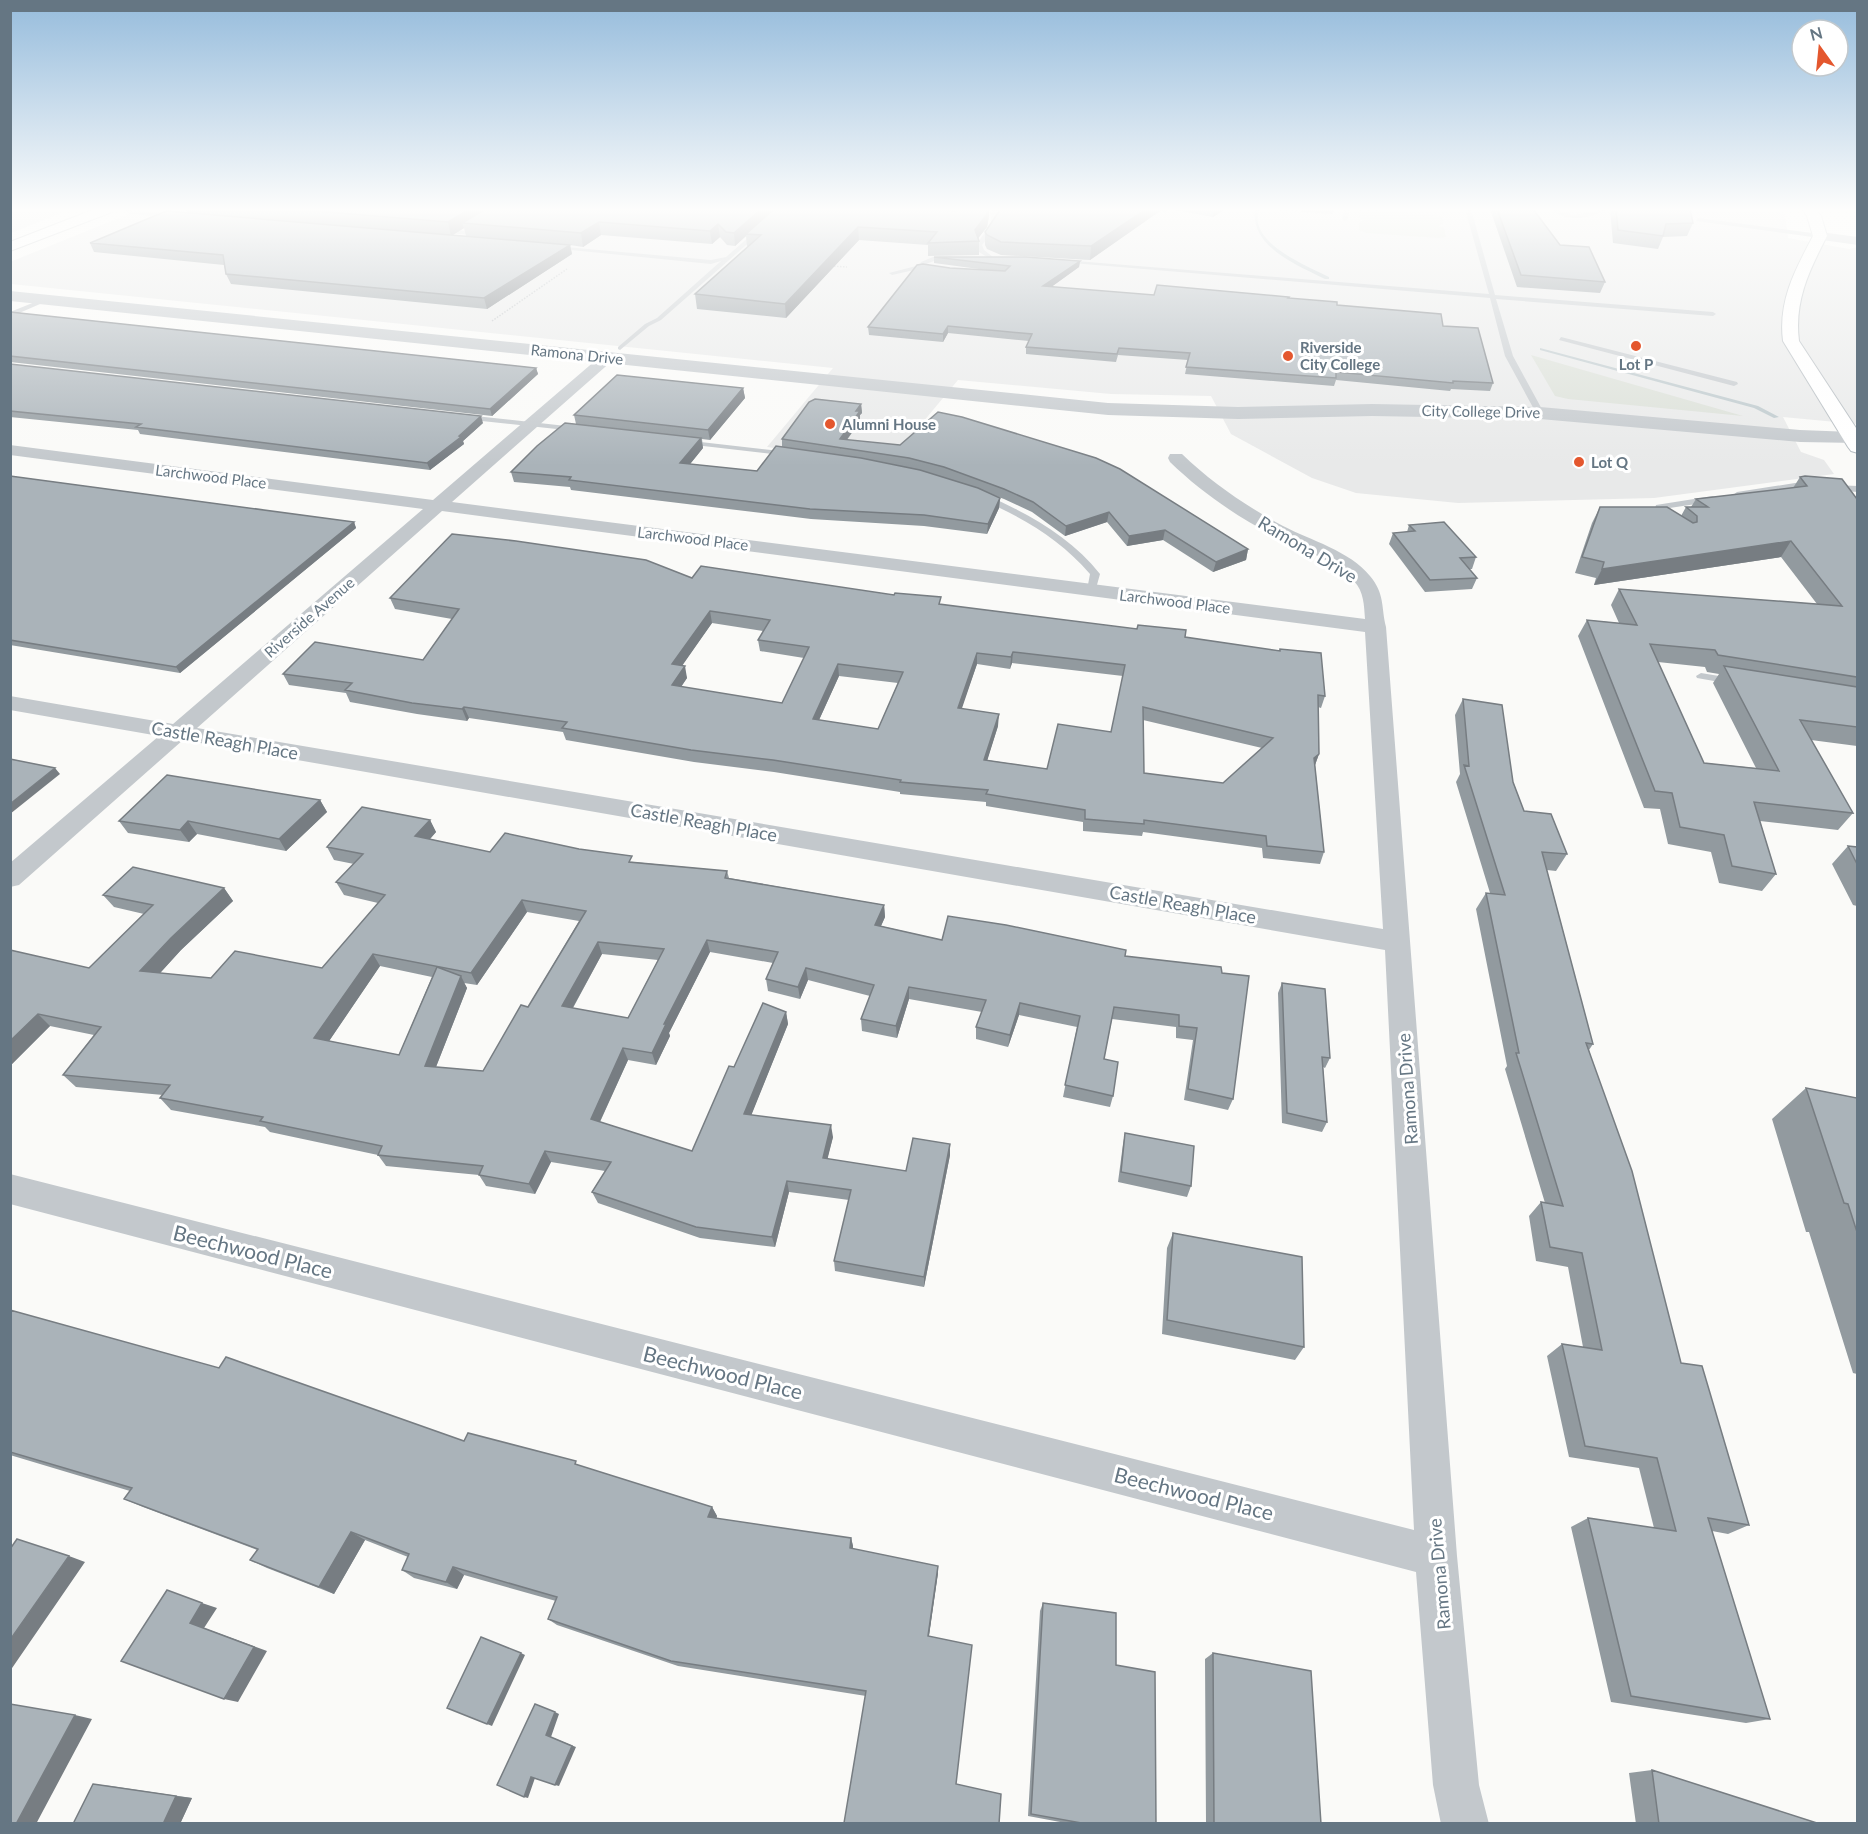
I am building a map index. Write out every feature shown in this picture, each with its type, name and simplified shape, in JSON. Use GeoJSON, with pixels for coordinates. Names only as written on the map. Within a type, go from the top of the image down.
{"type":"FeatureCollection","features":[{"type":"Feature","properties":{"kind":"main road"},"geometry":{"type":"LineString","coordinates":[[1792,295],[1789,313],[1791,341],[1803,364],[1856,441]]}},
{"type":"Feature","properties":{"kind":"street","name":"Ramona Drive"},"geometry":{"type":"LineString","coordinates":[[10,296],[614,352],[1108,409]]}},
{"type":"Feature","properties":{"kind":"street","name":"Riverside Avenue"},"geometry":{"type":"LineString","coordinates":[[10,878],[614,352]]}},
{"type":"Feature","properties":{"kind":"street","name":"City College Drive"},"geometry":{"type":"LineString","coordinates":[[1108,409],[1238,413],[1372,410],[1540,413],[1856,441]]}},
{"type":"Feature","properties":{"kind":"street","name":"Larchwood Place"},"geometry":{"type":"LineString","coordinates":[[10,450],[1376,627]]}},
{"type":"Feature","properties":{"kind":"street","name":"Ramona Drive"},"geometry":{"type":"LineString","coordinates":[[1176,458],[1193,476],[1221,497],[1332,559],[1361,578],[1373,597],[1398,942],[1436,1556],[1456,1785],[1465,1824]]}},
{"type":"Feature","properties":{"kind":"street","name":"Castle Reagh Place"},"geometry":{"type":"LineString","coordinates":[[10,703],[1398,942]]}},
{"type":"Feature","properties":{"kind":"street","name":"Beechwood Place"},"geometry":{"type":"LineString","coordinates":[[10,1189],[1436,1556]]}},
{"type":"Feature","properties":{"kind":"lane"},"geometry":{"type":"LineString","coordinates":[[614,352],[659,319],[685,295]]}},
{"type":"Feature","properties":{"kind":"lane"},"geometry":{"type":"LineString","coordinates":[[1474,295],[1713,314]]}},
{"type":"Feature","properties":{"kind":"lane"},"geometry":{"type":"LineString","coordinates":[[1492,296],[1509,356],[1540,413]]}},
{"type":"Feature","properties":{"kind":"lane"},"geometry":{"type":"LineString","coordinates":[[10,315],[45,300]]}},
{"type":"Feature","properties":{"kind":"lane"},"geometry":{"type":"LineString","coordinates":[[1561,339],[1734,384]]}},
{"type":"Feature","properties":{"kind":"lane"},"geometry":{"type":"LineString","coordinates":[[458,416],[590,431]]}},
{"type":"Feature","properties":{"kind":"lane"},"geometry":{"type":"LineString","coordinates":[[673,441],[804,455]]}},
{"type":"Feature","properties":{"kind":"lane"},"geometry":{"type":"LineString","coordinates":[[1674,528],[1657,516],[1659,507],[1795,486],[1857,489]]}},
{"type":"Feature","properties":{"kind":"lane"},"geometry":{"type":"LineString","coordinates":[[977,494],[1013,510],[1047,530],[1080,555],[1095,574],[1092,591]]}},
{"type":"Feature","properties":{"kind":"lane"},"geometry":{"type":"LineString","coordinates":[[1701,676],[1745,684]]}},
{"type":"Feature","properties":{"kind":"path"},"geometry":{"type":"LineString","coordinates":[[492,321],[530,295]]}},
{"type":"Feature","properties":{"kind":"shaded area"},"geometry":{"type":"Polygon","coordinates":[[[115,295],[1857,295],[1857,424],[1783,417],[1801,452],[1824,460],[1834,474],[1654,498],[1458,503],[1356,493],[1312,478],[1231,434],[1211,396],[1111,394],[958,380],[888,464],[767,447],[833,368],[115,295]]]}},
{"type":"Feature","properties":{"kind":"shaded area"},"geometry":{"type":"Polygon","coordinates":[[[1531,355],[1743,416],[1555,396],[1531,355]]]}},
{"type":"Feature","properties":{"kind":"building"},"geometry":{"type":"Polygon","coordinates":[[[447,295],[490,295],[484,298],[447,295]]]}},
{"type":"Feature","properties":{"kind":"building"},"geometry":{"type":"Polygon","coordinates":[[[700,295],[794,295],[785,304],[700,295]]]}},
{"type":"Feature","properties":{"kind":"building"},"geometry":{"type":"Polygon","coordinates":[[[894,295],[1262,295],[1337,302],[1337,305],[1441,314],[1443,326],[1478,328],[1493,383],[1453,381],[1453,383],[1336,372],[1336,378],[1186,367],[1190,353],[1119,348],[1117,354],[1026,347],[1032,334],[948,326],[943,334],[868,327],[894,295]]]}},
{"type":"Feature","properties":{"kind":"building"},"geometry":{"type":"Polygon","coordinates":[[[10,312],[536,368],[490,409],[10,356],[10,312]]]}},
{"type":"Feature","properties":{"kind":"building"},"geometry":{"type":"Polygon","coordinates":[[[10,364],[481,416],[459,436],[461,437],[427,463],[136,427],[141,424],[10,411],[10,364]]]}},
{"type":"Feature","properties":{"kind":"building"},"geometry":{"type":"Polygon","coordinates":[[[617,375],[743,388],[708,430],[574,415],[617,375]]]}},
{"type":"Feature","properties":{"kind":"building"},"geometry":{"type":"Polygon","coordinates":[[[815,399],[861,404],[856,411],[860,411],[840,439],[900,445],[938,412],[962,417],[1096,458],[1120,469],[1248,549],[1216,562],[1165,530],[1129,536],[1109,512],[1066,526],[1033,502],[944,467],[909,458],[782,439],[809,402],[815,399]]]}},
{"type":"Feature","properties":{"kind":"building"},"geometry":{"type":"Polygon","coordinates":[[[565,423],[701,438],[680,463],[757,471],[776,446],[861,458],[920,470],[978,488],[1000,498],[988,524],[924,515],[810,509],[569,480],[571,477],[511,472],[565,423]]]}},
{"type":"Feature","properties":{"kind":"building"},"geometry":{"type":"Polygon","coordinates":[[[10,476],[354,522],[176,667],[10,640],[10,476]]]}},
{"type":"Feature","properties":{"kind":"building"},"geometry":{"type":"Polygon","coordinates":[[[1800,477],[1842,479],[1857,499],[1857,677],[1718,655],[1715,650],[1650,644],[1704,763],[1779,771],[1724,666],[1857,687],[1857,727],[1800,720],[1853,813],[1754,802],[1776,874],[1732,866],[1724,835],[1680,827],[1672,793],[1655,791],[1587,620],[1637,625],[1619,589],[1842,606],[1791,541],[1602,569],[1604,562],[1582,557],[1600,507],[1667,507],[1693,523],[1697,522],[1697,516],[1686,507],[1708,507],[1696,499],[1807,486],[1800,477]]]}},
{"type":"Feature","properties":{"kind":"building"},"geometry":{"type":"Polygon","coordinates":[[[1444,522],[1476,557],[1460,558],[1477,578],[1430,580],[1393,533],[1415,531],[1409,525],[1444,522]]]}},
{"type":"Feature","properties":{"kind":"building"},"geometry":{"type":"Polygon","coordinates":[[[452,534],[646,560],[692,578],[701,566],[894,595],[895,593],[941,597],[939,604],[1137,629],[1138,625],[1186,630],[1185,637],[1280,651],[1280,649],[1321,653],[1325,696],[1318,695],[1319,754],[1314,758],[1324,852],[1267,846],[1266,836],[1144,820],[1144,824],[1085,819],[1085,810],[986,794],[988,790],[900,782],[901,780],[773,760],[691,750],[562,728],[567,722],[464,707],[462,709],[412,703],[345,690],[352,683],[283,674],[315,642],[423,660],[459,609],[390,598],[452,534]],[[710,611],[672,664],[685,666],[672,685],[782,703],[809,647],[758,640],[770,620],[710,611]],[[1013,652],[1011,657],[977,653],[958,708],[999,714],[984,760],[1047,769],[1058,724],[1111,732],[1125,665],[1013,652]],[[838,664],[813,719],[878,729],[903,672],[838,664]],[[1143,707],[1144,773],[1223,783],[1273,738],[1143,707]]]}},
{"type":"Feature","properties":{"kind":"building"},"geometry":{"type":"Polygon","coordinates":[[[1463,699],[1502,705],[1513,782],[1524,811],[1551,814],[1567,854],[1542,852],[1593,1044],[1586,1043],[1632,1171],[1681,1363],[1702,1366],[1749,1525],[1708,1518],[1770,1719],[1631,1696],[1588,1518],[1676,1531],[1657,1458],[1585,1446],[1562,1344],[1602,1350],[1582,1253],[1550,1247],[1541,1202],[1563,1206],[1516,1053],[1519,1053],[1486,893],[1505,895],[1464,765],[1469,766],[1463,699]]]}},
{"type":"Feature","properties":{"kind":"building"},"geometry":{"type":"Polygon","coordinates":[[[10,759],[55,768],[10,804],[10,759]]]}},
{"type":"Feature","properties":{"kind":"building"},"geometry":{"type":"Polygon","coordinates":[[[167,775],[320,800],[279,839],[188,821],[180,830],[119,821],[167,775]]]}},
{"type":"Feature","properties":{"kind":"building"},"geometry":{"type":"Polygon","coordinates":[[[362,807],[430,820],[415,836],[490,852],[505,833],[579,849],[632,856],[629,862],[727,871],[725,878],[884,905],[875,925],[942,940],[948,916],[1006,925],[1126,950],[1125,956],[1221,967],[1222,973],[1249,976],[1233,1099],[1188,1089],[1197,1028],[1179,1026],[1179,1015],[1114,1007],[1104,1059],[1118,1062],[1113,1096],[1065,1085],[1080,1016],[1020,1003],[1010,1035],[976,1027],[986,1000],[909,987],[896,1026],[861,1019],[874,985],[806,968],[798,987],[766,979],[778,952],[707,940],[664,1024],[666,1024],[652,1053],[623,1048],[591,1119],[692,1151],[729,1066],[734,1067],[763,1003],[786,1012],[744,1114],[831,1125],[823,1158],[906,1171],[913,1138],[950,1144],[924,1277],[834,1261],[851,1190],[787,1181],[772,1237],[696,1227],[592,1192],[611,1162],[545,1151],[529,1184],[479,1175],[483,1166],[378,1155],[382,1146],[260,1121],[263,1117],[160,1098],[170,1085],[63,1075],[101,1027],[38,1014],[10,1041],[10,950],[89,968],[153,905],[103,895],[133,867],[224,888],[140,971],[211,978],[235,951],[322,968],[385,895],[336,882],[363,854],[327,847],[362,807]],[[522,900],[471,973],[373,954],[314,1038],[399,1055],[437,967],[461,976],[425,1066],[483,1071],[521,1005],[528,1007],[586,911],[522,900]],[[598,942],[562,1006],[628,1018],[664,949],[598,942]]]}},
{"type":"Feature","properties":{"kind":"building"},"geometry":{"type":"Polygon","coordinates":[[[1848,846],[1857,847],[1857,864],[1848,846]]]}},
{"type":"Feature","properties":{"kind":"building"},"geometry":{"type":"Polygon","coordinates":[[[1282,983],[1325,989],[1330,1058],[1322,1057],[1327,1122],[1287,1113],[1282,983]]]}},
{"type":"Feature","properties":{"kind":"building"},"geometry":{"type":"Polygon","coordinates":[[[1806,1088],[1857,1098],[1857,1232],[1848,1204],[1844,1203],[1806,1088]]]}},
{"type":"Feature","properties":{"kind":"building"},"geometry":{"type":"Polygon","coordinates":[[[1125,1133],[1194,1146],[1191,1186],[1121,1172],[1125,1133]]]}},
{"type":"Feature","properties":{"kind":"building"},"geometry":{"type":"Polygon","coordinates":[[[1173,1233],[1302,1257],[1304,1347],[1167,1320],[1173,1233]]]}},
{"type":"Feature","properties":{"kind":"building"},"geometry":{"type":"Polygon","coordinates":[[[10,1310],[219,1368],[226,1357],[464,1441],[468,1433],[576,1461],[575,1464],[712,1507],[708,1517],[851,1538],[850,1548],[938,1566],[928,1636],[972,1645],[956,1784],[1001,1794],[999,1824],[844,1823],[866,1691],[671,1661],[548,1619],[557,1597],[453,1567],[446,1582],[402,1570],[409,1554],[351,1532],[319,1587],[250,1560],[258,1549],[124,1499],[132,1488],[10,1452],[10,1310]]]}},
{"type":"Feature","properties":{"kind":"building"},"geometry":{"type":"Polygon","coordinates":[[[17,1539],[69,1556],[10,1640],[10,1549],[17,1539]]]}},
{"type":"Feature","properties":{"kind":"building"},"geometry":{"type":"Polygon","coordinates":[[[167,1590],[202,1603],[190,1623],[254,1647],[224,1699],[121,1661],[167,1590]]]}},
{"type":"Feature","properties":{"kind":"building"},"geometry":{"type":"Polygon","coordinates":[[[1043,1603],[1116,1613],[1116,1665],[1155,1672],[1156,1824],[1087,1824],[1031,1814],[1043,1603]]]}},
{"type":"Feature","properties":{"kind":"building"},"geometry":{"type":"Polygon","coordinates":[[[481,1637],[521,1653],[487,1724],[447,1708],[481,1637]]]}},
{"type":"Feature","properties":{"kind":"building"},"geometry":{"type":"Polygon","coordinates":[[[1213,1653],[1311,1671],[1321,1824],[1214,1824],[1213,1653]]]}},
{"type":"Feature","properties":{"kind":"building"},"geometry":{"type":"Polygon","coordinates":[[[10,1704],[75,1715],[16,1824],[10,1824],[10,1704]]]}},
{"type":"Feature","properties":{"kind":"building"},"geometry":{"type":"Polygon","coordinates":[[[535,1704],[555,1712],[546,1735],[572,1746],[555,1785],[531,1777],[524,1797],[497,1785],[535,1704]]]}},
{"type":"Feature","properties":{"kind":"building"},"geometry":{"type":"Polygon","coordinates":[[[1652,1770],[1820,1824],[1659,1824],[1652,1770]]]}},
{"type":"Feature","properties":{"kind":"building"},"geometry":{"type":"Polygon","coordinates":[[[93,1784],[176,1796],[163,1824],[73,1824],[93,1784]]]}},
{"type":"Feature","properties":{"kind":"waterway"},"geometry":{"type":"LineString","coordinates":[[1542,349],[1756,407],[1776,417]]}},
{"type":"Feature","properties":{"kind":"place","name":"Lot P"},"geometry":{"type":"Point","coordinates":[1636,346]}},
{"type":"Feature","properties":{"kind":"place","name":"Riverside City College"},"geometry":{"type":"Point","coordinates":[1288,356]}},
{"type":"Feature","properties":{"kind":"place","name":"Alumni House"},"geometry":{"type":"Point","coordinates":[830,424]}},
{"type":"Feature","properties":{"kind":"place","name":"Lot Q"},"geometry":{"type":"Point","coordinates":[1579,462]}}]}
